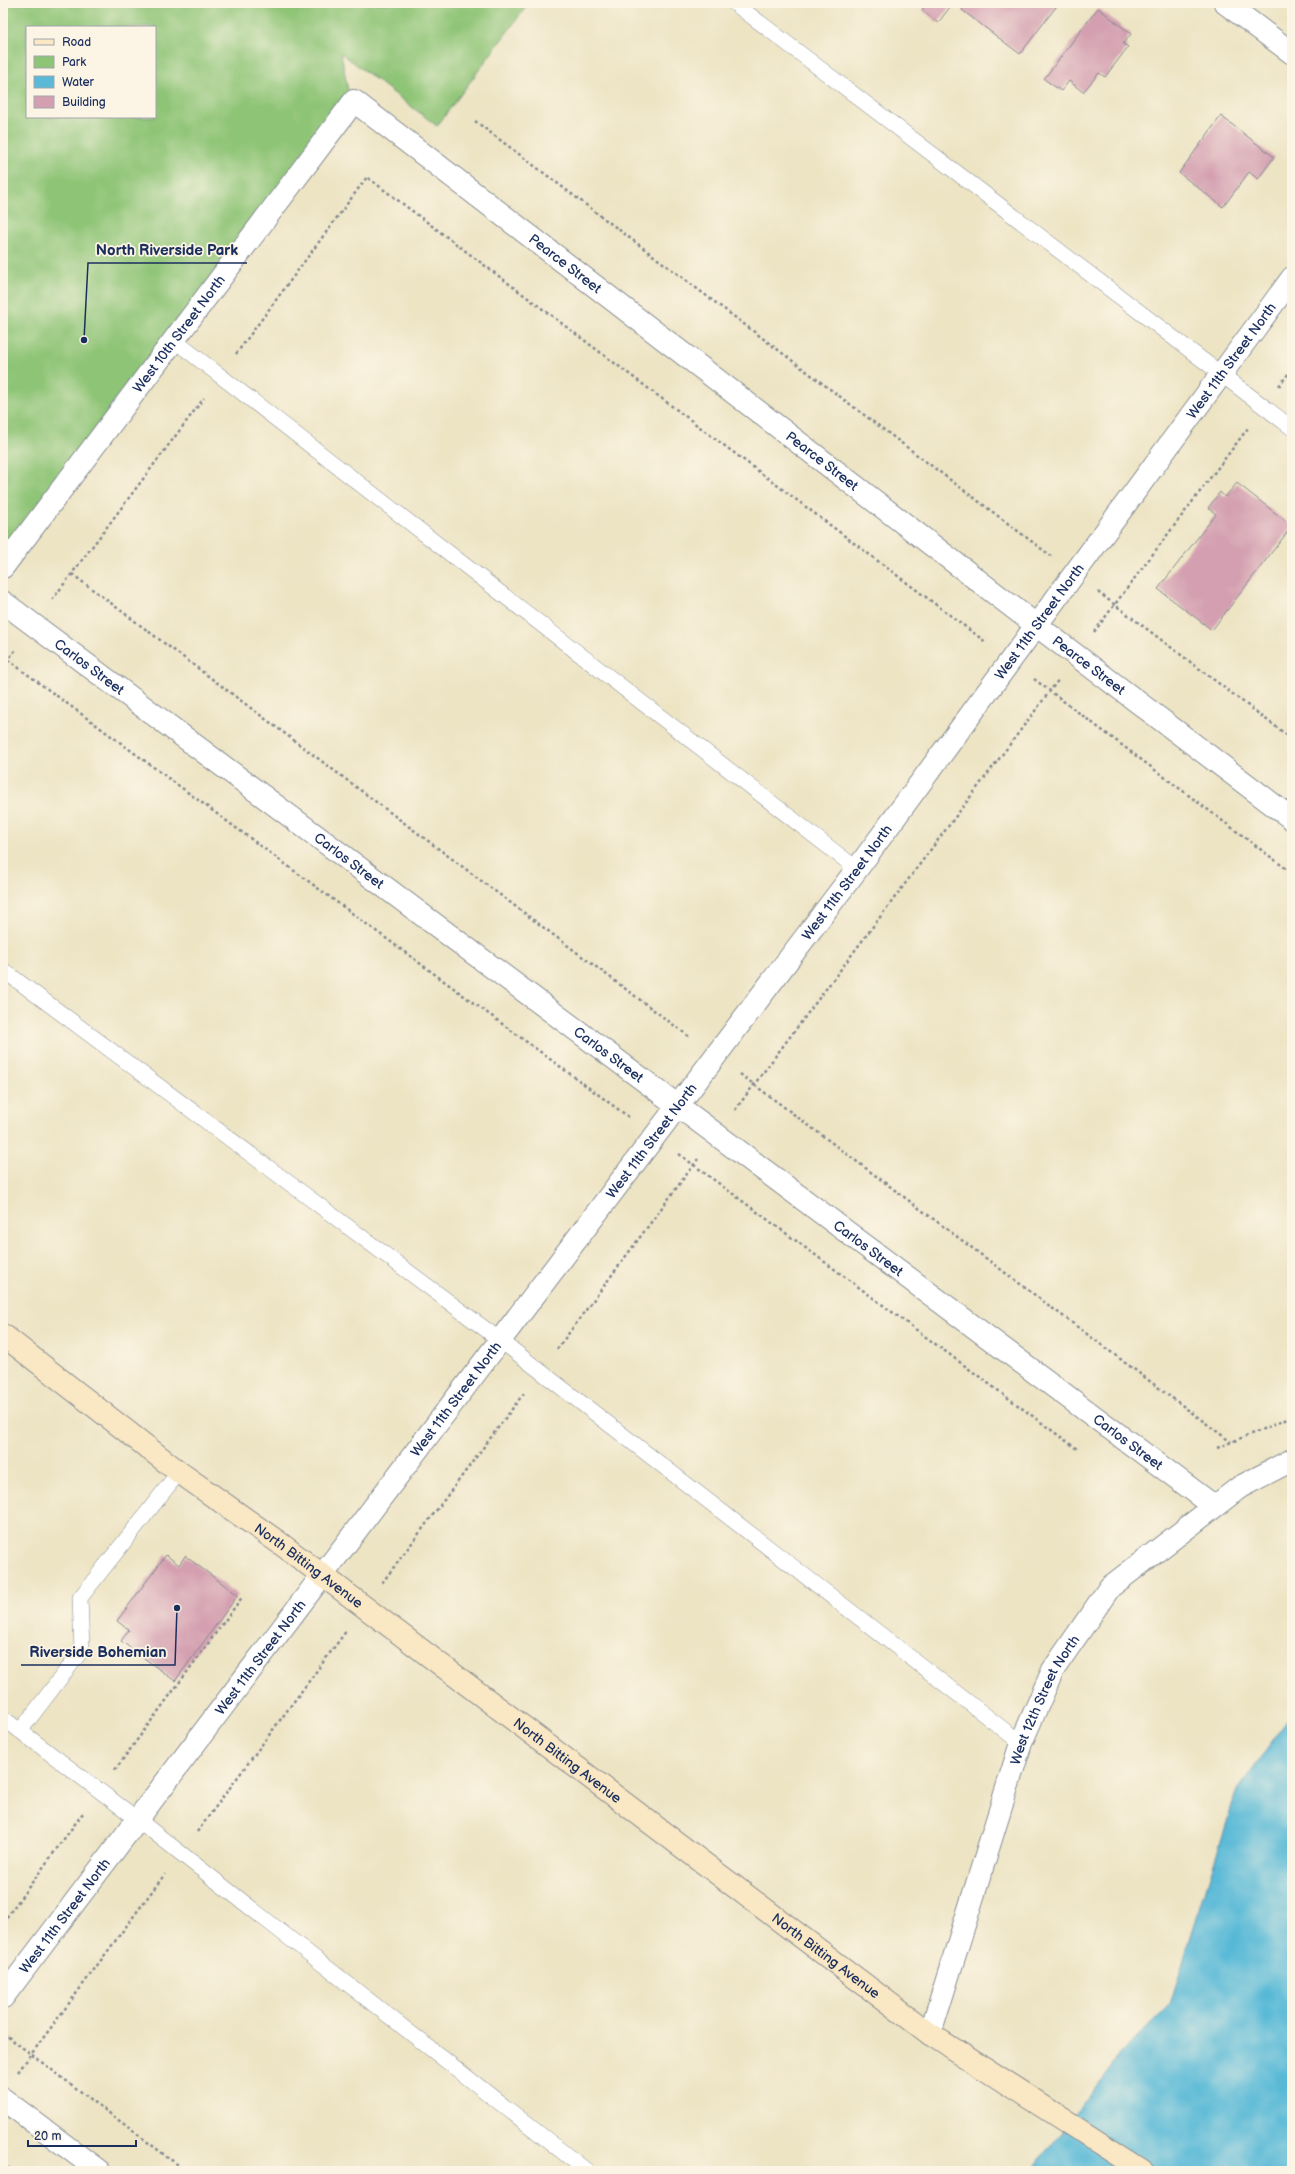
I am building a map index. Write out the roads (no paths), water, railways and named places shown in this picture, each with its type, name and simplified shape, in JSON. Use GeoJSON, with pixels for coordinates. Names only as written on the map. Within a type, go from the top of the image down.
{"type":"FeatureCollection","features":[{"type":"Feature","properties":{"kind":"street"},"geometry":{"type":"LineString","coordinates":[[1225,3],[1292,53]]}},
{"type":"Feature","properties":{"kind":"street","name":"West 10th Street North"},"geometry":{"type":"LineString","coordinates":[[3,567],[354,101]]}},
{"type":"Feature","properties":{"kind":"street","name":"Pearce Street"},"geometry":{"type":"LineString","coordinates":[[354,101],[1036,626],[1292,819]]}},
{"type":"Feature","properties":{"kind":"street","name":"West 11th Street North"},"geometry":{"type":"LineString","coordinates":[[3,1997],[856,869],[1292,278]]}},
{"type":"Feature","properties":{"kind":"street","name":"Carlos Street"},"geometry":{"type":"LineString","coordinates":[[3,602],[1214,1506]]}},
{"type":"Feature","properties":{"kind":"street","name":"North Bitting Avenue"},"geometry":{"type":"LineString","coordinates":[[3,1335],[179,1472],[365,1607],[930,2034],[1143,2171]]}},
{"type":"Feature","properties":{"kind":"street","name":"West 12th Street North"},"geometry":{"type":"LineString","coordinates":[[930,2034],[1021,1743],[1053,1670],[1110,1587],[1240,1487],[1292,1460]]}},
{"type":"Feature","properties":{"kind":"street"},"geometry":{"type":"LineString","coordinates":[[3,2098],[99,2171]]}},
{"type":"Feature","properties":{"kind":"lane"},"geometry":{"type":"LineString","coordinates":[[734,3],[1220,375],[1292,428]]}},
{"type":"Feature","properties":{"kind":"lane"},"geometry":{"type":"LineString","coordinates":[[174,340],[856,869]]}},
{"type":"Feature","properties":{"kind":"lane"},"geometry":{"type":"LineString","coordinates":[[3,970],[500,1340],[1021,1743]]}},
{"type":"Feature","properties":{"kind":"lane"},"geometry":{"type":"LineString","coordinates":[[20,1731],[82,1650],[80,1598],[179,1472]]}},
{"type":"Feature","properties":{"kind":"lane"},"geometry":{"type":"LineString","coordinates":[[3,1718],[137,1819],[587,2171]]}},
{"type":"Feature","properties":{"kind":"water"},"geometry":{"type":"Polygon","coordinates":[[[1292,1715],[1292,2171],[1032,2171],[1122,2052],[1170,2004],[1237,1790],[1292,1715]]]}},
{"type":"Feature","properties":{"kind":"place","name":"North Riverside Park"},"geometry":{"type":"Point","coordinates":[84,340]}},
{"type":"Feature","properties":{"kind":"place","name":"Riverside Bohemian"},"geometry":{"type":"Point","coordinates":[177,1608]}}]}
